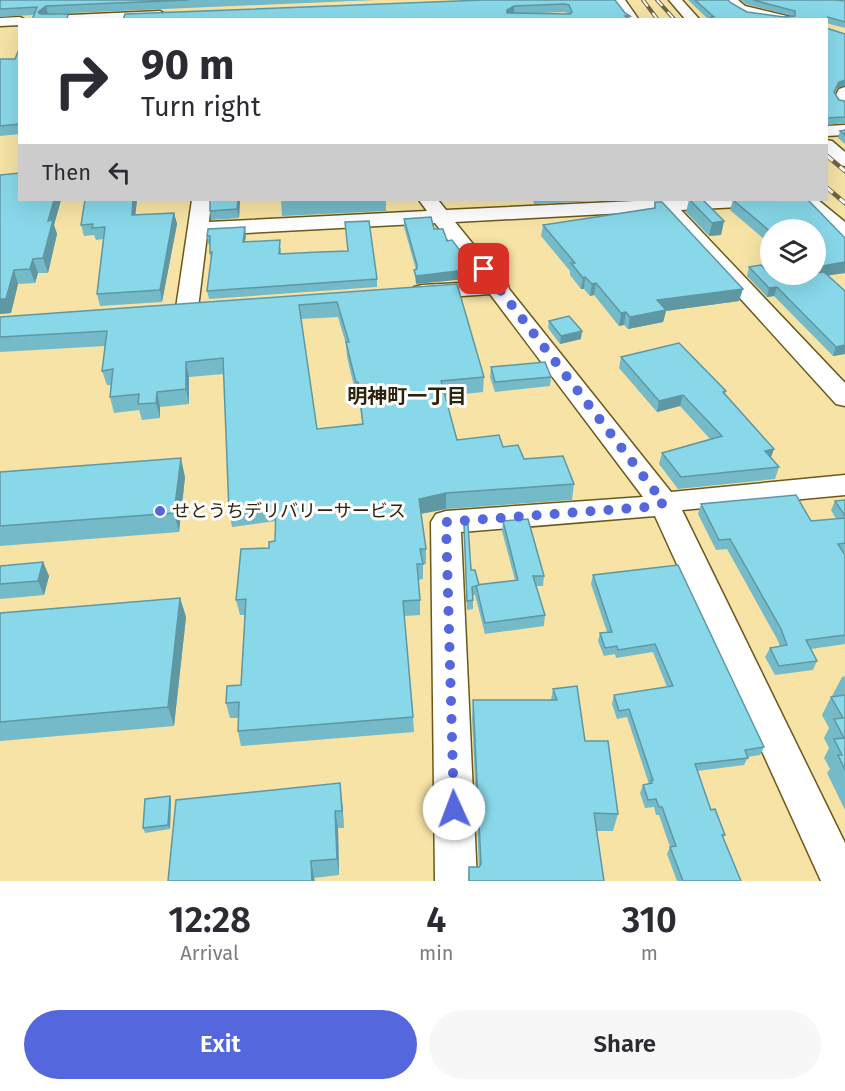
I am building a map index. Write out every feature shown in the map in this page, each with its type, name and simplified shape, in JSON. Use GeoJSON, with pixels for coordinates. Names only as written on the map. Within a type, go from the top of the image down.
{"type":"FeatureCollection","features":[{"type":"Feature","properties":{"kind":"street"},"geometry":{"type":"LineString","coordinates":[[618,0],[632,18]]}},
{"type":"Feature","properties":{"kind":"street"},"geometry":{"type":"LineString","coordinates":[[675,0],[692,18]]}},
{"type":"Feature","properties":{"kind":"street"},"geometry":{"type":"LineString","coordinates":[[729,0],[740,9],[778,18]]}},
{"type":"Feature","properties":{"kind":"street"},"geometry":{"type":"LineString","coordinates":[[89,18],[172,14]]}},
{"type":"Feature","properties":{"kind":"street"},"geometry":{"type":"LineString","coordinates":[[0,22],[18,21]]}},
{"type":"Feature","properties":{"kind":"street"},"geometry":{"type":"LineString","coordinates":[[845,92],[842,99],[845,102]]}},
{"type":"Feature","properties":{"kind":"street"},"geometry":{"type":"LineString","coordinates":[[828,131],[845,130]]}},
{"type":"Feature","properties":{"kind":"street"},"geometry":{"type":"LineString","coordinates":[[828,138],[845,136]]}},
{"type":"Feature","properties":{"kind":"street"},"geometry":{"type":"LineString","coordinates":[[828,145],[845,143]]}},
{"type":"Feature","properties":{"kind":"street"},"geometry":{"type":"LineString","coordinates":[[828,147],[845,161]]}},
{"type":"Feature","properties":{"kind":"street"},"geometry":{"type":"LineString","coordinates":[[187,308],[202,201]]}},
{"type":"Feature","properties":{"kind":"street"},"geometry":{"type":"LineString","coordinates":[[199,229],[435,208],[735,201]]}},
{"type":"Feature","properties":{"kind":"street"},"geometry":{"type":"LineString","coordinates":[[808,201],[845,232]]}},
{"type":"Feature","properties":{"kind":"street"},"geometry":{"type":"LineString","coordinates":[[665,204],[845,398]]}},
{"type":"Feature","properties":{"kind":"street"},"geometry":{"type":"LineString","coordinates":[[435,208],[499,287],[664,503],[842,881]]}},
{"type":"Feature","properties":{"kind":"street"},"geometry":{"type":"LineString","coordinates":[[406,293],[499,287]]}},
{"type":"Feature","properties":{"kind":"street"},"geometry":{"type":"LineString","coordinates":[[164,310],[210,306]]}},
{"type":"Feature","properties":{"kind":"street"},"geometry":{"type":"LineString","coordinates":[[456,881],[446,522],[648,507],[686,498],[845,485]]}},
{"type":"Feature","properties":{"kind":"building"},"geometry":{"type":"Polygon","coordinates":[[[0,0],[188,0],[46,6],[38,12],[40,14],[68,14],[67,18],[33,18],[37,7],[0,9],[0,0]]]}},
{"type":"Feature","properties":{"kind":"building"},"geometry":{"type":"Polygon","coordinates":[[[483,0],[615,0],[630,16],[625,16],[627,18],[124,18],[125,14],[483,0]],[[564,4],[514,6],[507,10],[507,13],[570,14],[572,12],[569,5],[564,4]]]}},
{"type":"Feature","properties":{"kind":"building"},"geometry":{"type":"Polygon","coordinates":[[[695,0],[728,0],[747,12],[784,17],[795,16],[795,11],[753,0],[845,1],[845,22],[828,17],[712,18],[711,17],[714,17],[695,0]]]}},
{"type":"Feature","properties":{"kind":"building"},"geometry":{"type":"Polygon","coordinates":[[[828,29],[845,34],[845,80],[839,82],[834,92],[839,100],[845,101],[845,117],[828,118],[828,29]]]}},
{"type":"Feature","properties":{"kind":"building"},"geometry":{"type":"Polygon","coordinates":[[[18,52],[18,124],[0,126],[0,59],[15,59],[18,52]]]}},
{"type":"Feature","properties":{"kind":"building"},"geometry":{"type":"Polygon","coordinates":[[[18,173],[18,201],[54,201],[48,221],[53,220],[43,258],[33,259],[30,269],[14,270],[6,299],[0,299],[0,175],[18,173]]]}},
{"type":"Feature","properties":{"kind":"building"},"geometry":{"type":"Polygon","coordinates":[[[85,201],[133,201],[132,215],[174,213],[160,290],[97,294],[105,227],[92,228],[93,224],[81,225],[85,201]]]}},
{"type":"Feature","properties":{"kind":"building"},"geometry":{"type":"Polygon","coordinates":[[[210,201],[238,201],[237,209],[210,211],[210,201]]]}},
{"type":"Feature","properties":{"kind":"building"},"geometry":{"type":"Polygon","coordinates":[[[691,201],[704,201],[724,221],[712,223],[691,201]]]}},
{"type":"Feature","properties":{"kind":"building"},"geometry":{"type":"Polygon","coordinates":[[[734,201],[809,201],[845,238],[845,262],[826,265],[826,219],[760,219],[760,223],[734,201]]]}},
{"type":"Feature","properties":{"kind":"building"},"geometry":{"type":"Polygon","coordinates":[[[655,202],[662,202],[743,289],[657,300],[666,310],[630,317],[626,312],[621,313],[596,283],[592,284],[585,277],[583,278],[571,263],[575,263],[543,225],[655,208],[655,202]]]}},
{"type":"Feature","properties":{"kind":"building"},"geometry":{"type":"Polygon","coordinates":[[[431,217],[434,229],[443,229],[447,241],[452,240],[474,269],[416,276],[414,270],[417,269],[417,265],[404,219],[431,217]]]}},
{"type":"Feature","properties":{"kind":"building"},"geometry":{"type":"Polygon","coordinates":[[[369,221],[377,279],[207,291],[212,252],[210,253],[208,229],[245,227],[243,242],[280,240],[279,254],[348,251],[345,222],[369,221]]]}},
{"type":"Feature","properties":{"kind":"building"},"geometry":{"type":"Polygon","coordinates":[[[760,265],[760,279],[749,267],[760,265]]]}},
{"type":"Feature","properties":{"kind":"building"},"geometry":{"type":"Polygon","coordinates":[[[826,274],[845,291],[845,345],[836,347],[777,287],[769,288],[766,285],[826,285],[826,274]]]}},
{"type":"Feature","properties":{"kind":"building"},"geometry":{"type":"Polygon","coordinates":[[[457,284],[484,377],[441,381],[457,440],[499,435],[503,447],[518,445],[524,459],[563,456],[574,484],[446,493],[419,499],[426,549],[420,549],[423,564],[417,564],[420,600],[403,601],[413,717],[238,731],[239,702],[226,703],[227,686],[241,685],[246,599],[236,600],[241,549],[269,548],[269,542],[275,541],[276,505],[229,511],[223,358],[186,362],[186,389],[157,392],[156,403],[138,404],[139,394],[110,397],[113,369],[102,371],[107,331],[0,337],[0,317],[457,284]],[[337,302],[299,305],[317,429],[363,424],[358,382],[356,382],[346,342],[349,342],[337,302]]]}},
{"type":"Feature","properties":{"kind":"building"},"geometry":{"type":"Polygon","coordinates":[[[569,316],[582,331],[561,336],[549,321],[569,316]]]}},
{"type":"Feature","properties":{"kind":"building"},"geometry":{"type":"Polygon","coordinates":[[[679,343],[726,391],[723,392],[774,449],[765,451],[779,467],[681,477],[662,453],[722,436],[683,395],[659,401],[621,357],[679,343]]]}},
{"type":"Feature","properties":{"kind":"building"},"geometry":{"type":"Polygon","coordinates":[[[545,362],[551,377],[495,382],[491,367],[545,362]]]}},
{"type":"Feature","properties":{"kind":"building"},"geometry":{"type":"Polygon","coordinates":[[[181,458],[174,513],[0,526],[0,472],[181,458]]]}},
{"type":"Feature","properties":{"kind":"building"},"geometry":{"type":"Polygon","coordinates":[[[796,495],[811,521],[845,518],[845,543],[838,544],[845,555],[845,635],[806,640],[817,661],[779,666],[770,648],[787,645],[781,629],[730,539],[719,540],[701,504],[796,495]]]}},
{"type":"Feature","properties":{"kind":"building"},"geometry":{"type":"Polygon","coordinates":[[[845,500],[845,516],[835,501],[845,500]]]}},
{"type":"Feature","properties":{"kind":"building"},"geometry":{"type":"Polygon","coordinates":[[[528,519],[544,576],[533,576],[545,615],[485,623],[476,585],[518,580],[503,521],[528,519]]]}},
{"type":"Feature","properties":{"kind":"building"},"geometry":{"type":"Polygon","coordinates":[[[464,525],[468,525],[471,570],[475,570],[479,585],[472,587],[473,600],[467,601],[464,525]]]}},
{"type":"Feature","properties":{"kind":"building"},"geometry":{"type":"Polygon","coordinates":[[[43,562],[38,581],[0,584],[0,566],[43,562]]]}},
{"type":"Feature","properties":{"kind":"building"},"geometry":{"type":"Polygon","coordinates":[[[678,565],[764,747],[745,750],[748,758],[695,764],[711,810],[715,809],[725,835],[722,835],[741,881],[683,881],[670,847],[676,846],[662,807],[659,807],[656,799],[648,800],[643,785],[652,783],[651,780],[653,780],[629,709],[619,711],[614,695],[673,686],[655,644],[618,650],[617,646],[605,648],[600,633],[612,632],[593,575],[678,565]]]}},
{"type":"Feature","properties":{"kind":"building"},"geometry":{"type":"Polygon","coordinates":[[[180,598],[168,707],[0,722],[0,613],[180,598]]]}},
{"type":"Feature","properties":{"kind":"building"},"geometry":{"type":"Polygon","coordinates":[[[577,686],[585,741],[608,741],[618,814],[594,813],[604,881],[469,881],[469,867],[479,867],[481,864],[473,700],[557,700],[553,689],[577,686]]]}},
{"type":"Feature","properties":{"kind":"building"},"geometry":{"type":"Polygon","coordinates":[[[845,695],[845,770],[838,755],[842,755],[834,739],[844,738],[834,719],[843,718],[831,697],[845,695]]]}},
{"type":"Feature","properties":{"kind":"building"},"geometry":{"type":"Polygon","coordinates":[[[340,783],[342,811],[335,811],[337,859],[311,861],[312,881],[168,881],[176,800],[340,783]]]}},
{"type":"Feature","properties":{"kind":"building"},"geometry":{"type":"Polygon","coordinates":[[[170,796],[168,825],[143,828],[145,799],[170,796]]]}},
{"type":"Feature","properties":{"kind":"railway"},"geometry":{"type":"LineString","coordinates":[[643,0],[656,18]]}},
{"type":"Feature","properties":{"kind":"railway"},"geometry":{"type":"LineString","coordinates":[[657,0],[673,18]]}},
{"type":"Feature","properties":{"kind":"railway"},"geometry":{"type":"LineString","coordinates":[[828,157],[845,171]]}},
{"type":"Feature","properties":{"kind":"railway"},"geometry":{"type":"LineString","coordinates":[[828,189],[845,203]]}},
{"type":"Feature","properties":{"kind":"place","name":"せとうちデリバリーサービス"},"geometry":{"type":"Point","coordinates":[160,511]}},
{"type":"Feature","properties":{"kind":"district","name":"明神町一丁目"},"geometry":{"type":"Point","coordinates":[407,396]}},
{"type":"Feature","properties":{"kind":"route"},"geometry":{"type":"LineString","coordinates":[[454,809],[446,522],[648,507],[664,503],[484,269]]}}]}
